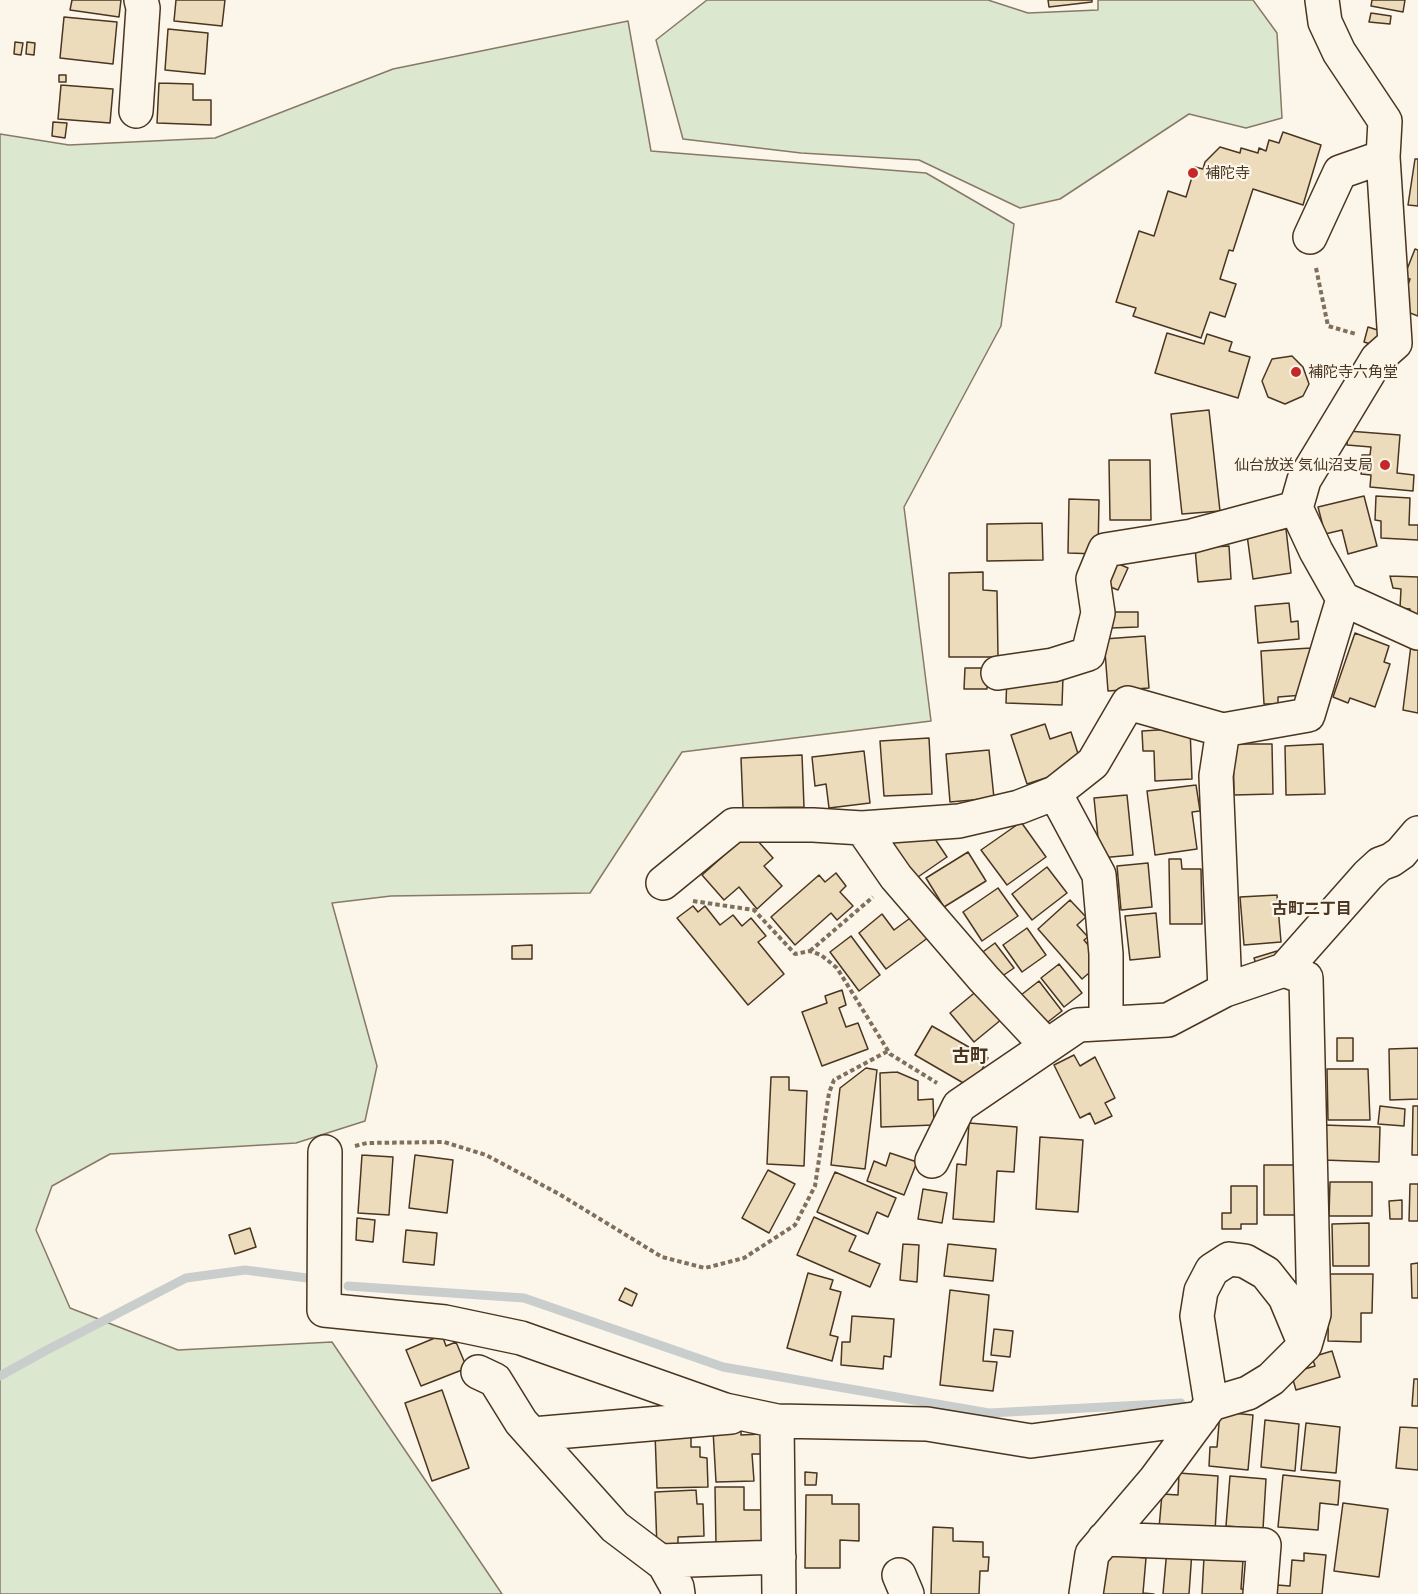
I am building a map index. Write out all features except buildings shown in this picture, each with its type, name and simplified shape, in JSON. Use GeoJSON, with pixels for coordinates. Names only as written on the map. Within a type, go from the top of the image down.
{"type":"FeatureCollection","features":[{"type":"Feature","properties":{"kind":"street"},"geometry":{"type":"LineString","coordinates":[[136,111],[143,8],[141,0]]}},
{"type":"Feature","properties":{"kind":"street"},"geometry":{"type":"LineString","coordinates":[[1322,0],[1325,22],[1339,52],[1385,121],[1383,157],[1406,344],[1377,359],[1304,480],[1296,508],[1316,551],[1343,599],[1418,633]]}},
{"type":"Feature","properties":{"kind":"street"},"geometry":{"type":"LineString","coordinates":[[1310,237],[1340,172],[1383,157]]}},
{"type":"Feature","properties":{"kind":"street"},"geometry":{"type":"LineString","coordinates":[[998,674],[1053,665],[1088,654],[1098,613],[1094,579],[1106,550],[1192,536],[1296,508]]}},
{"type":"Feature","properties":{"kind":"street"},"geometry":{"type":"LineString","coordinates":[[663,883],[734,825],[813,825],[862,828],[959,821],[1019,807],[1054,793],[1093,763],[1128,703],[1223,730],[1308,715],[1343,599]]}},
{"type":"Feature","properties":{"kind":"street"},"geometry":{"type":"LineString","coordinates":[[1223,730],[1216,776],[1225,990]]}},
{"type":"Feature","properties":{"kind":"street"},"geometry":{"type":"LineString","coordinates":[[1054,793],[1099,875],[1106,954],[1106,1023]]}},
{"type":"Feature","properties":{"kind":"street"},"geometry":{"type":"LineString","coordinates":[[862,828],[897,877],[984,979],[1047,1046]]}},
{"type":"Feature","properties":{"kind":"street"},"geometry":{"type":"LineString","coordinates":[[932,1161],[959,1106],[1078,1025],[1168,1020],[1225,990],[1284,970],[1368,875],[1380,864],[1401,853],[1418,833]]}},
{"type":"Feature","properties":{"kind":"street"},"geometry":{"type":"LineString","coordinates":[[532,1434],[765,1418],[927,1424],[1031,1441],[1206,1411],[1248,1393],[1271,1379],[1305,1345],[1314,1314],[1306,978],[1284,970]]}},
{"type":"Feature","properties":{"kind":"street"},"geometry":{"type":"LineString","coordinates":[[325,1152],[324,1310],[445,1322],[521,1338],[725,1410],[765,1418]]}},
{"type":"Feature","properties":{"kind":"street"},"geometry":{"type":"LineString","coordinates":[[1086,1594],[1092,1554],[1155,1480],[1206,1411],[1197,1316],[1201,1291],[1212,1270],[1229,1259],[1245,1261],[1266,1273],[1285,1297],[1305,1345]]}},
{"type":"Feature","properties":{"kind":"street"},"geometry":{"type":"LineString","coordinates":[[478,1372],[495,1380],[521,1422],[615,1527],[664,1564],[677,1587],[678,1594]]}},
{"type":"Feature","properties":{"kind":"street"},"geometry":{"type":"LineString","coordinates":[[765,1418],[779,1557],[779,1594]]}},
{"type":"Feature","properties":{"kind":"street"},"geometry":{"type":"LineString","coordinates":[[1104,1539],[1264,1545],[1260,1594]]}},
{"type":"Feature","properties":{"kind":"street"},"geometry":{"type":"LineString","coordinates":[[660,1561],[779,1557]]}},
{"type":"Feature","properties":{"kind":"path"},"geometry":{"type":"LineString","coordinates":[[1310,237],[1328,326],[1367,338],[1406,344]]}},
{"type":"Feature","properties":{"kind":"path"},"geometry":{"type":"LineString","coordinates":[[663,883],[669,897],[754,910],[795,954],[810,951],[897,877]]}},
{"type":"Feature","properties":{"kind":"path"},"geometry":{"type":"LineString","coordinates":[[810,951],[821,955],[837,968],[890,1054],[966,1101]]}},
{"type":"Feature","properties":{"kind":"path"},"geometry":{"type":"LineString","coordinates":[[325,1152],[367,1143],[444,1142],[486,1155],[559,1194],[662,1257],[705,1268],[744,1258],[795,1225],[815,1186],[829,1093],[834,1080],[888,1051]]}},
{"type":"Feature","properties":{"kind":"green space"},"geometry":{"type":"Polygon","coordinates":[[[707,0],[988,0],[1028,13],[1098,10],[1098,0],[1253,0],[1277,33],[1282,118],[1246,128],[1189,114],[1060,199],[1020,208],[919,160],[801,153],[683,139],[656,40],[707,0]]]}},
{"type":"Feature","properties":{"kind":"green space"},"geometry":{"type":"Polygon","coordinates":[[[628,21],[651,151],[926,173],[1014,224],[1001,326],[904,507],[931,721],[682,752],[590,893],[391,896],[332,903],[377,1066],[365,1121],[296,1143],[110,1154],[52,1186],[36,1230],[70,1308],[178,1350],[332,1342],[502,1594],[0,1594],[0,134],[69,145],[215,138],[393,69],[628,21]]]}},
{"type":"Feature","properties":{"kind":"waterway"},"geometry":{"type":"LineString","coordinates":[[0,1376],[186,1278],[245,1270],[307,1278]]}},
{"type":"Feature","properties":{"kind":"waterway"},"geometry":{"type":"LineString","coordinates":[[348,1286],[524,1298],[723,1367],[989,1413],[1181,1403]]}},
{"type":"Feature","properties":{"kind":"place","name":"補陀寺"},"geometry":{"type":"Point","coordinates":[1193,173]}},
{"type":"Feature","properties":{"kind":"place","name":"補陀寺六角堂"},"geometry":{"type":"Point","coordinates":[1296,372]}},
{"type":"Feature","properties":{"kind":"place","name":"仙台放送 気仙沼支局"},"geometry":{"type":"Point","coordinates":[1385,465]}},
{"type":"Feature","properties":{"kind":"district","name":"古町二丁目"},"geometry":{"type":"Point","coordinates":[1312,909]}},
{"type":"Feature","properties":{"kind":"district","name":"古町"},"geometry":{"type":"Point","coordinates":[970,1057]}}]}
